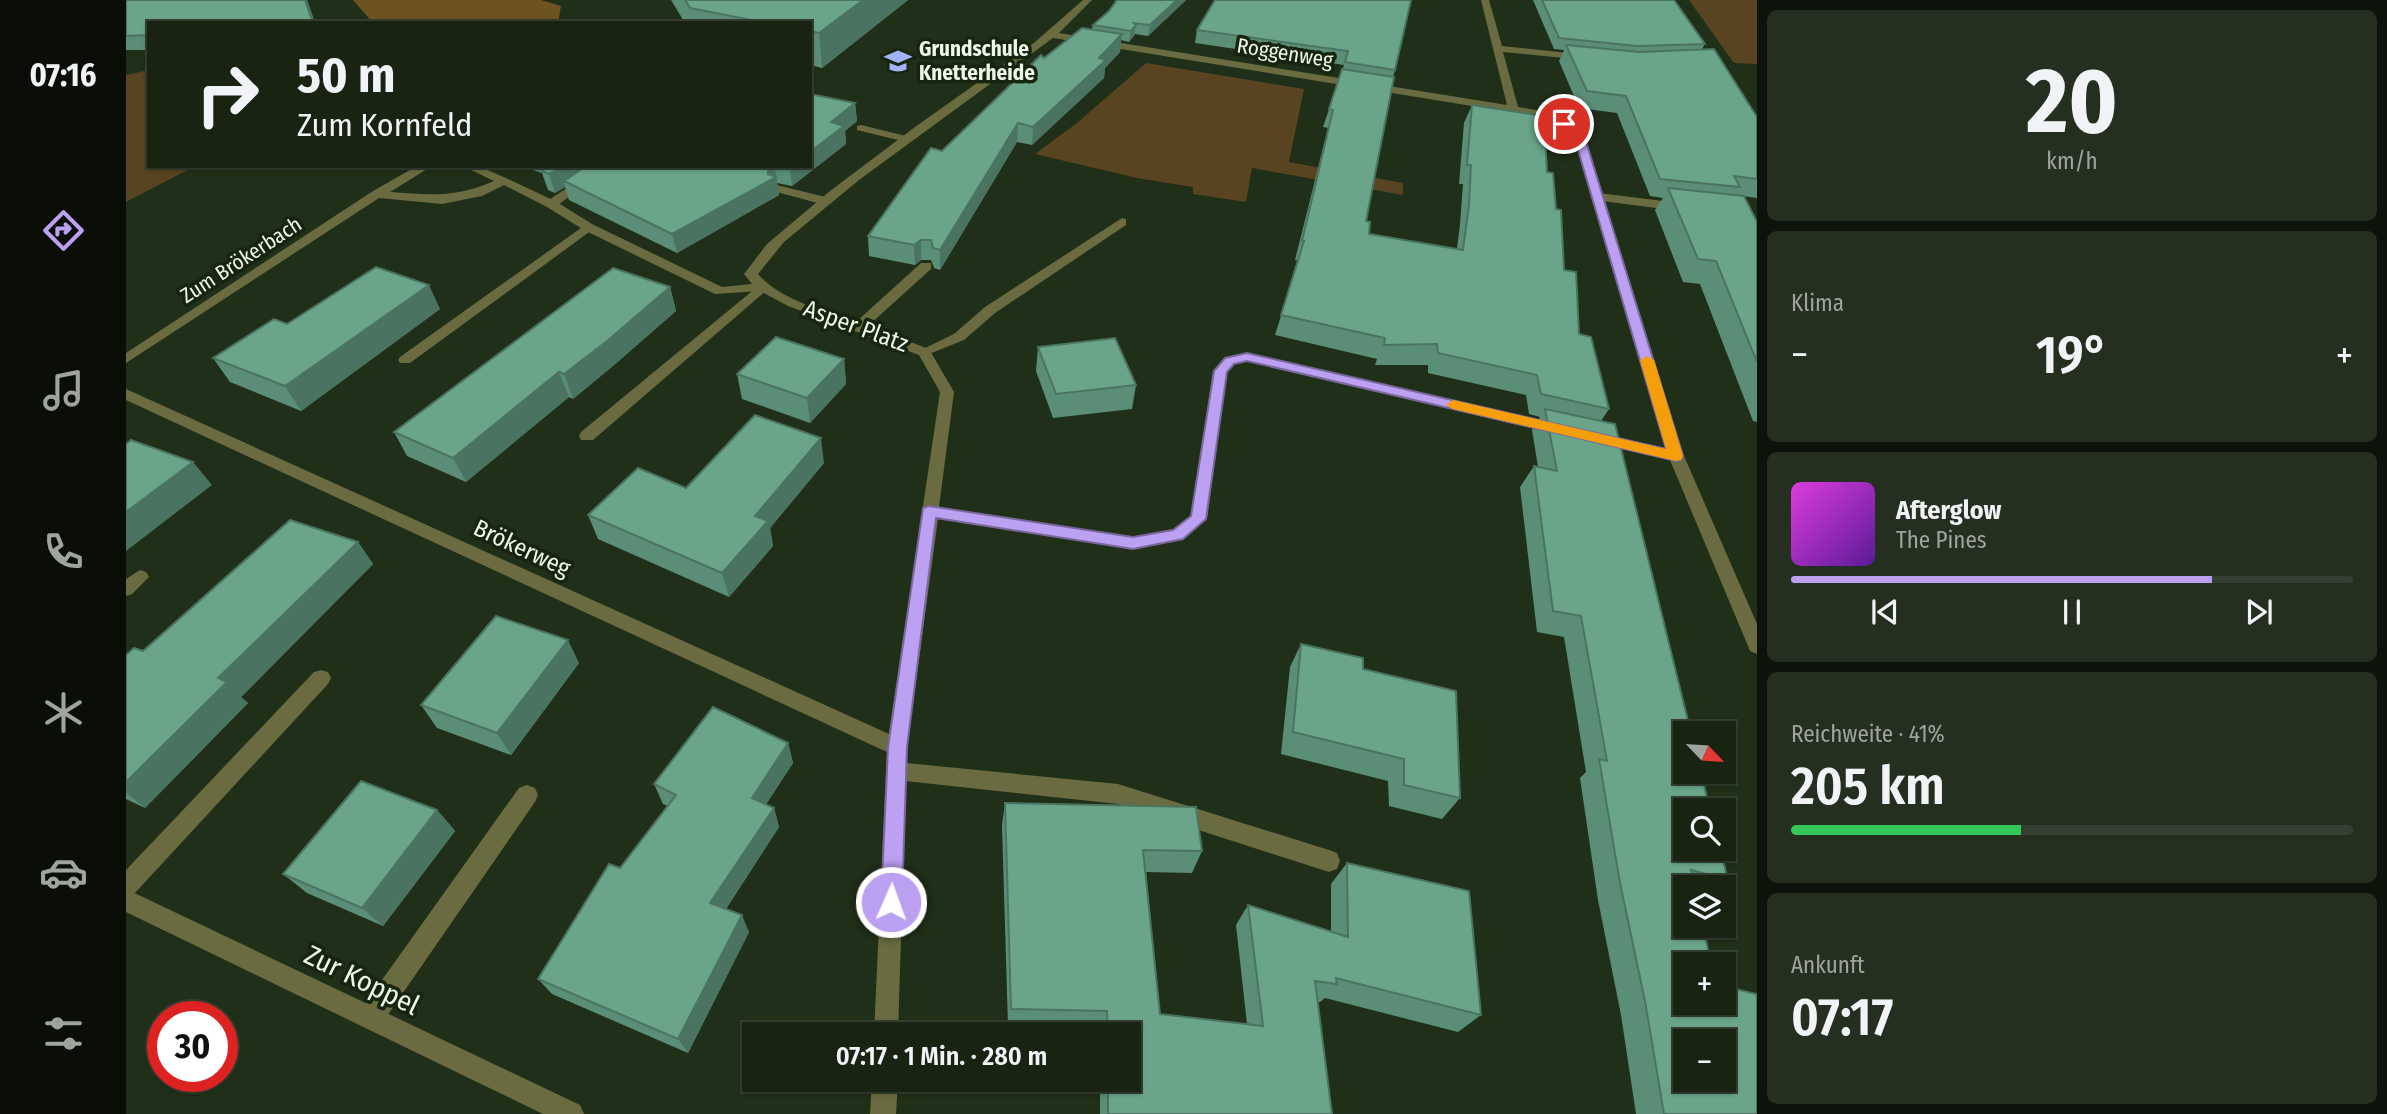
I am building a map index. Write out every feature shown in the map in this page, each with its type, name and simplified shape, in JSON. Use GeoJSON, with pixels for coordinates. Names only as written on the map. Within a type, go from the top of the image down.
{"type":"FeatureCollection","features":[{"type":"Feature","properties":{"kind":"street"},"geometry":{"type":"LineString","coordinates":[[762,287],[751,274],[761,255],[825,201],[906,139],[1051,35],[1088,0]]}},
{"type":"Feature","properties":{"kind":"street"},"geometry":{"type":"LineString","coordinates":[[1486,0],[1513,109]]}},
{"type":"Feature","properties":{"kind":"street","name":"Roggenweg"},"geometry":{"type":"LineString","coordinates":[[1051,35],[1549,115],[1578,132],[1676,456],[1756,639]]}},
{"type":"Feature","properties":{"kind":"street"},"geometry":{"type":"LineString","coordinates":[[1499,49],[1601,59]]}},
{"type":"Feature","properties":{"kind":"street"},"geometry":{"type":"LineString","coordinates":[[861,128],[906,139]]}},
{"type":"Feature","properties":{"kind":"street","name":"Zum Brökerbach"},"geometry":{"type":"LineString","coordinates":[[126,359],[377,194],[422,168]]}},
{"type":"Feature","properties":{"kind":"street"},"geometry":{"type":"LineString","coordinates":[[473,168],[551,204],[588,227],[720,291],[762,287]]}},
{"type":"Feature","properties":{"kind":"street"},"geometry":{"type":"LineString","coordinates":[[551,204],[594,175]]}},
{"type":"Feature","properties":{"kind":"street"},"geometry":{"type":"LineString","coordinates":[[377,194],[442,200],[478,193],[504,181]]}},
{"type":"Feature","properties":{"kind":"street"},"geometry":{"type":"LineString","coordinates":[[777,189],[825,201]]}},
{"type":"Feature","properties":{"kind":"street"},"geometry":{"type":"LineString","coordinates":[[1598,197],[1691,208]]}},
{"type":"Feature","properties":{"kind":"street"},"geometry":{"type":"LineString","coordinates":[[925,352],[959,337],[990,310],[1122,222]]}},
{"type":"Feature","properties":{"kind":"street"},"geometry":{"type":"LineString","coordinates":[[404,360],[588,227]]}},
{"type":"Feature","properties":{"kind":"street"},"geometry":{"type":"LineString","coordinates":[[859,327],[926,266]]}},
{"type":"Feature","properties":{"kind":"street"},"geometry":{"type":"LineString","coordinates":[[587,436],[762,287]]}},
{"type":"Feature","properties":{"kind":"street","name":"Asper Platz"},"geometry":{"type":"LineString","coordinates":[[762,287],[793,303],[925,352],[947,392],[897,747],[886,1022]]}},
{"type":"Feature","properties":{"kind":"street"},"geometry":{"type":"LineString","coordinates":[[929,512],[1133,543],[1178,535],[1199,519],[1220,371],[1230,361],[1247,357],[1676,456]]}},
{"type":"Feature","properties":{"kind":"street","name":"Brökerweg"},"geometry":{"type":"LineString","coordinates":[[126,394],[897,747]]}},
{"type":"Feature","properties":{"kind":"street"},"geometry":{"type":"LineString","coordinates":[[126,886],[321,678]]}},
{"type":"Feature","properties":{"kind":"street"},"geometry":{"type":"LineString","coordinates":[[896,771],[1118,794],[1329,861]]}},
{"type":"Feature","properties":{"kind":"street"},"geometry":{"type":"LineString","coordinates":[[371,1017],[527,795]]}},
{"type":"Feature","properties":{"kind":"street","name":"Zur Koppel"},"geometry":{"type":"LineString","coordinates":[[126,900],[571,1114]]}},
{"type":"Feature","properties":{"kind":"street"},"geometry":{"type":"LineString","coordinates":[[883,1114],[884,1092]]}},
{"type":"Feature","properties":{"kind":"shaded area"},"geometry":{"type":"Polygon","coordinates":[[[353,0],[541,0],[561,6],[558,21],[371,21],[353,0]]]}},
{"type":"Feature","properties":{"kind":"shaded area"},"geometry":{"type":"Polygon","coordinates":[[[1689,0],[1757,0],[1757,64],[1734,63],[1689,0]]]}},
{"type":"Feature","properties":{"kind":"shaded area"},"geometry":{"type":"Polygon","coordinates":[[[1146,63],[1304,89],[1289,162],[1403,183],[1403,195],[1252,168],[1246,202],[1193,194],[1193,187],[1137,178],[1035,154],[1077,123],[1146,63]]]}},
{"type":"Feature","properties":{"kind":"shaded area"},"geometry":{"type":"Polygon","coordinates":[[[147,70],[147,168],[191,168],[126,202],[126,75],[147,70]]]}},
{"type":"Feature","properties":{"kind":"building"},"geometry":{"type":"Polygon","coordinates":[[[126,0],[305,0],[312,21],[147,21],[147,35],[126,36],[126,0]]]}},
{"type":"Feature","properties":{"kind":"building"},"geometry":{"type":"Polygon","coordinates":[[[685,0],[863,0],[819,33],[812,31],[812,21],[756,21],[690,8],[685,0]]]}},
{"type":"Feature","properties":{"kind":"building"},"geometry":{"type":"Polygon","coordinates":[[[1117,0],[1177,0],[1150,25],[1134,23],[1136,25],[1131,31],[1093,25],[1117,0]]]}},
{"type":"Feature","properties":{"kind":"building"},"geometry":{"type":"Polygon","coordinates":[[[1215,0],[1411,0],[1395,70],[1345,62],[1348,51],[1197,30],[1215,0]]]}},
{"type":"Feature","properties":{"kind":"building"},"geometry":{"type":"Polygon","coordinates":[[[1542,0],[1674,0],[1705,44],[1637,46],[1559,38],[1542,0]]]}},
{"type":"Feature","properties":{"kind":"building"},"geometry":{"type":"Polygon","coordinates":[[[1082,28],[1122,34],[1099,58],[1106,60],[1033,127],[1018,123],[940,250],[933,248],[931,240],[921,240],[914,245],[868,236],[931,148],[942,151],[1041,55],[1044,58],[1082,28]]]}},
{"type":"Feature","properties":{"kind":"building"},"geometry":{"type":"Polygon","coordinates":[[[1566,45],[1639,52],[1714,49],[1757,117],[1757,179],[1734,176],[1740,187],[1660,179],[1626,96],[1587,91],[1566,45]]]}},
{"type":"Feature","properties":{"kind":"building"},"geometry":{"type":"Polygon","coordinates":[[[1342,69],[1394,77],[1366,221],[1370,222],[1369,234],[1463,250],[1469,205],[1471,165],[1467,165],[1472,105],[1544,116],[1547,172],[1553,173],[1556,209],[1561,210],[1564,270],[1576,272],[1579,334],[1591,337],[1609,409],[1541,394],[1537,375],[1438,353],[1437,344],[1384,345],[1385,338],[1281,315],[1304,241],[1333,110],[1329,109],[1342,69]]]}},
{"type":"Feature","properties":{"kind":"building"},"geometry":{"type":"Polygon","coordinates":[[[812,94],[855,103],[831,122],[844,126],[812,150],[812,94]]]}},
{"type":"Feature","properties":{"kind":"building"},"geometry":{"type":"Polygon","coordinates":[[[546,168],[560,168],[549,174],[542,171],[546,168]]]}},
{"type":"Feature","properties":{"kind":"building"},"geometry":{"type":"Polygon","coordinates":[[[583,168],[769,168],[768,174],[776,177],[672,234],[564,181],[583,168]]]}},
{"type":"Feature","properties":{"kind":"building"},"geometry":{"type":"Polygon","coordinates":[[[1668,188],[1744,196],[1757,222],[1757,362],[1716,261],[1698,259],[1668,188]]]}},
{"type":"Feature","properties":{"kind":"building"},"geometry":{"type":"Polygon","coordinates":[[[376,267],[429,285],[285,386],[213,358],[274,319],[287,324],[376,267]]]}},
{"type":"Feature","properties":{"kind":"building"},"geometry":{"type":"Polygon","coordinates":[[[613,268],[670,287],[607,341],[564,374],[559,372],[453,458],[394,432],[613,268]]]}},
{"type":"Feature","properties":{"kind":"building"},"geometry":{"type":"Polygon","coordinates":[[[776,337],[844,359],[807,398],[737,374],[776,337]]]}},
{"type":"Feature","properties":{"kind":"building"},"geometry":{"type":"Polygon","coordinates":[[[1115,338],[1136,385],[1056,394],[1038,347],[1115,338]]]}},
{"type":"Feature","properties":{"kind":"building"},"geometry":{"type":"Polygon","coordinates":[[[1545,409],[1615,424],[1688,721],[1673,721],[1673,784],[1704,784],[1707,798],[1673,798],[1673,861],[1723,861],[1727,875],[1710,875],[1691,870],[1692,875],[1673,875],[1673,938],[1706,938],[1708,952],[1673,952],[1673,1015],[1736,1015],[1736,989],[1756,994],[1757,1114],[1664,1114],[1599,759],[1607,761],[1581,616],[1553,611],[1534,466],[1557,471],[1545,409]]]}},
{"type":"Feature","properties":{"kind":"building"},"geometry":{"type":"Polygon","coordinates":[[[755,415],[821,438],[755,516],[768,521],[722,573],[588,515],[638,468],[686,488],[755,415]]]}},
{"type":"Feature","properties":{"kind":"building"},"geometry":{"type":"Polygon","coordinates":[[[131,440],[193,462],[126,512],[126,444],[131,440]]]}},
{"type":"Feature","properties":{"kind":"building"},"geometry":{"type":"Polygon","coordinates":[[[290,520],[358,542],[218,678],[227,682],[126,782],[126,655],[134,648],[143,651],[290,520]]]}},
{"type":"Feature","properties":{"kind":"building"},"geometry":{"type":"Polygon","coordinates":[[[496,616],[568,640],[497,733],[421,705],[496,616]]]}},
{"type":"Feature","properties":{"kind":"building"},"geometry":{"type":"Polygon","coordinates":[[[1301,644],[1363,658],[1363,669],[1456,691],[1460,798],[1404,785],[1404,759],[1293,732],[1301,644]]]}},
{"type":"Feature","properties":{"kind":"building"},"geometry":{"type":"Polygon","coordinates":[[[713,707],[788,743],[752,798],[774,808],[710,903],[742,915],[678,1039],[538,979],[609,864],[620,868],[676,795],[654,784],[713,707]]]}},
{"type":"Feature","properties":{"kind":"building"},"geometry":{"type":"Polygon","coordinates":[[[361,781],[437,810],[362,908],[283,874],[361,781]]]}},
{"type":"Feature","properties":{"kind":"building"},"geometry":{"type":"Polygon","coordinates":[[[1005,803],[1196,807],[1202,851],[1143,850],[1160,1014],[1263,1026],[1248,905],[1348,937],[1347,863],[1469,891],[1481,1015],[1336,978],[1337,984],[1315,981],[1332,1114],[1108,1114],[1108,1092],[1141,1092],[1141,1022],[1107,1022],[1107,1011],[1011,1009],[1005,803]]]}},
{"type":"Feature","properties":{"kind":"slow traffic"},"geometry":{"type":"LineString","coordinates":[[1453,405],[1676,456],[1647,360]]}},
{"type":"Feature","properties":{"kind":"place","name":"Grundschule Knetterheide"},"geometry":{"type":"Point","coordinates":[898,61]}},
{"type":"Feature","properties":{"kind":"route"},"geometry":{"type":"LineString","coordinates":[[891,902],[897,747],[929,512],[1133,543],[1178,535],[1199,519],[1220,371],[1230,361],[1247,357],[1676,456],[1578,132],[1564,124]]}}]}
